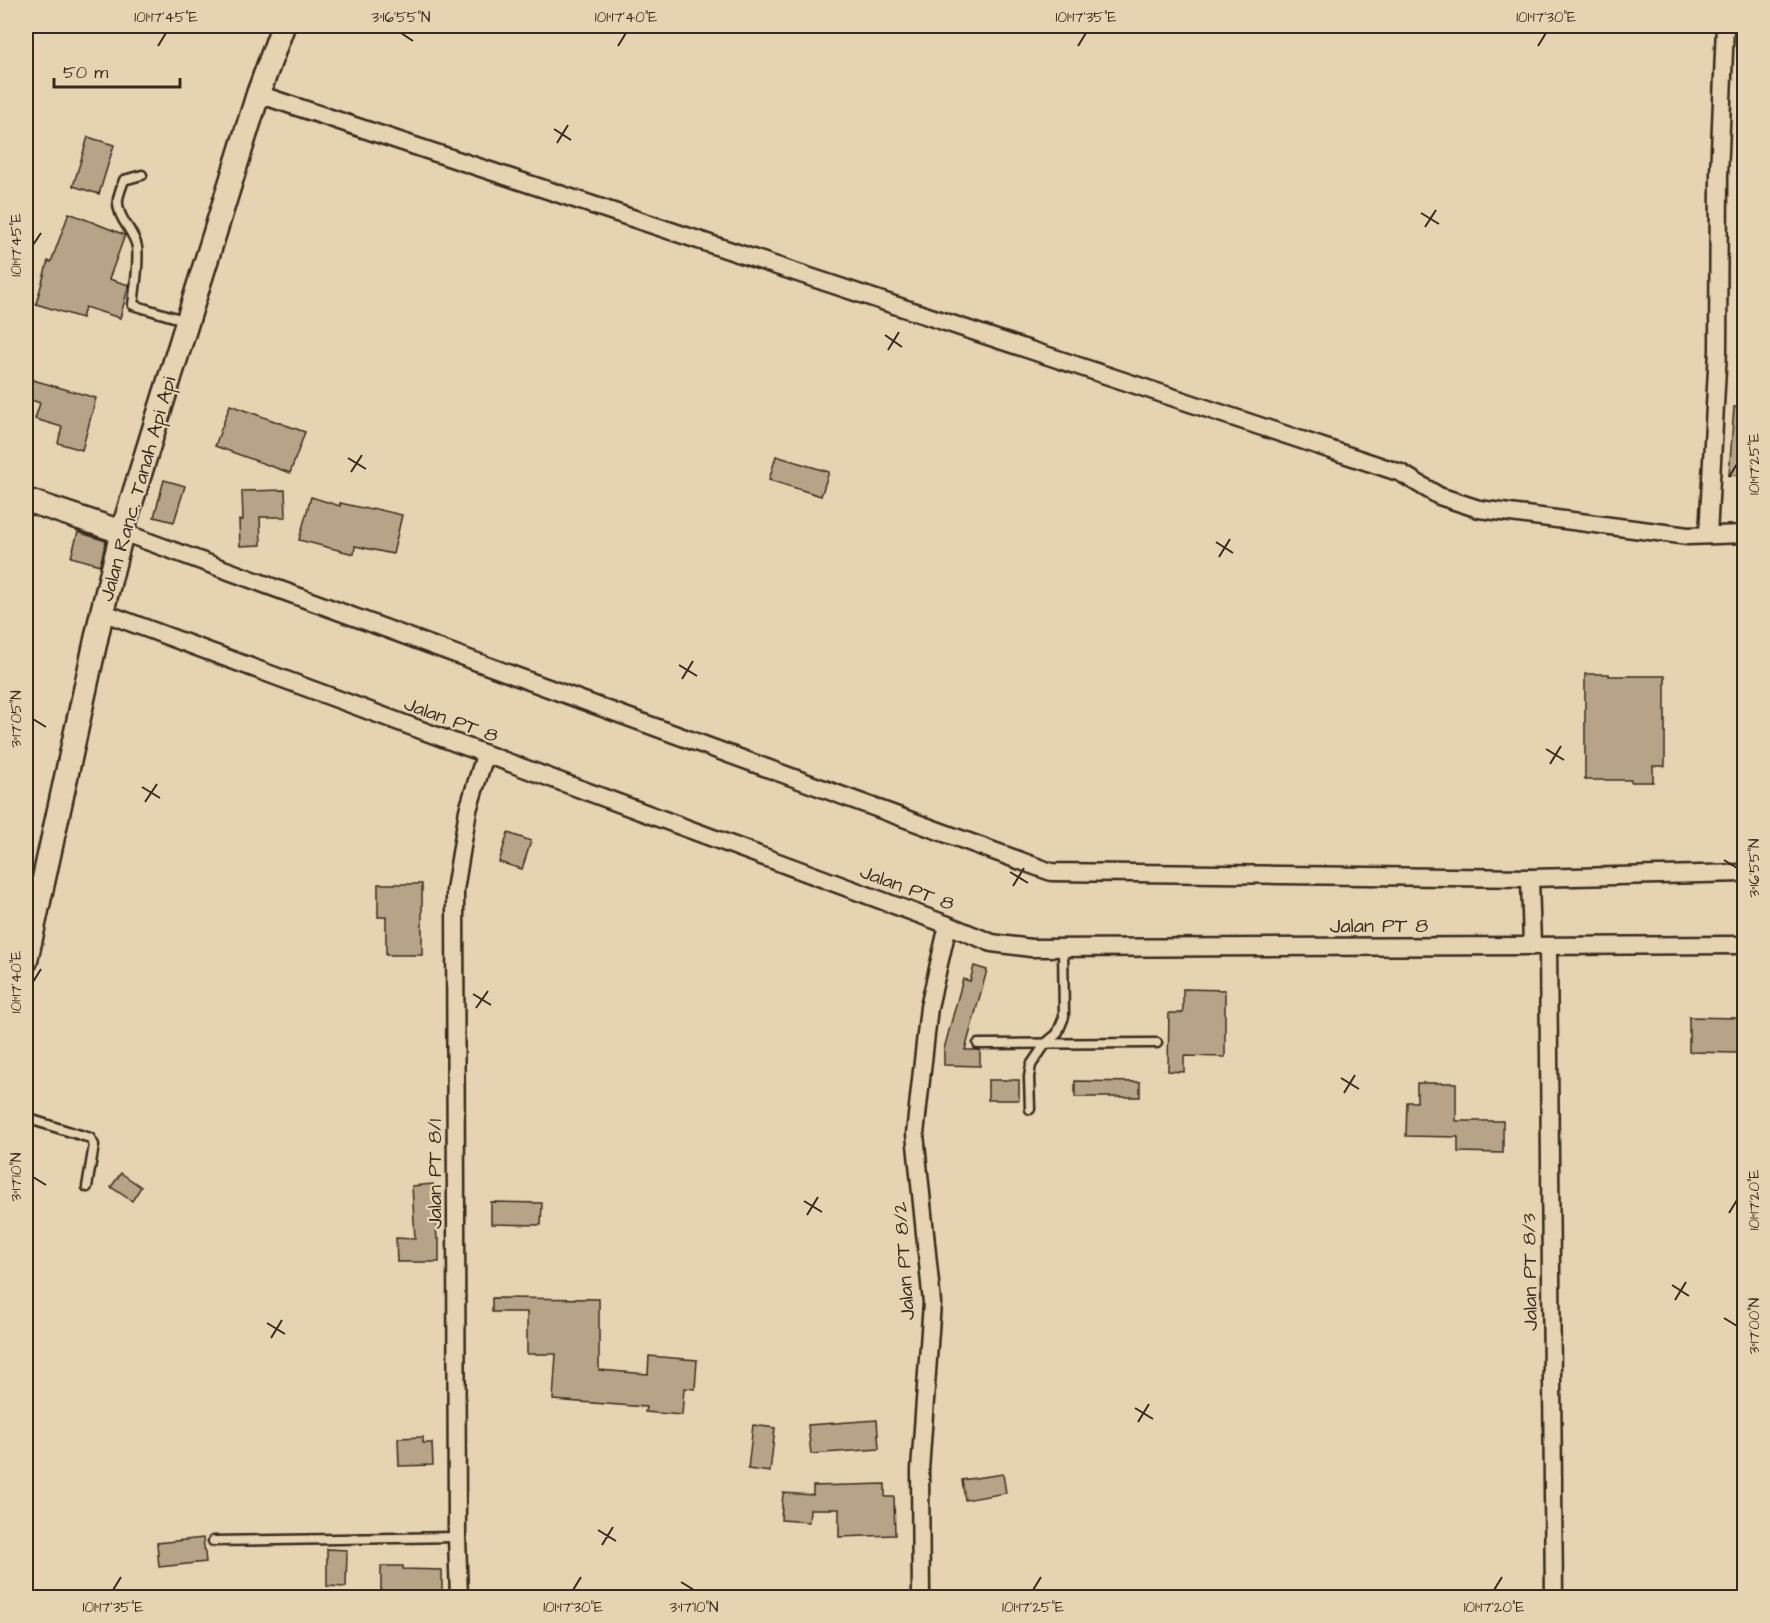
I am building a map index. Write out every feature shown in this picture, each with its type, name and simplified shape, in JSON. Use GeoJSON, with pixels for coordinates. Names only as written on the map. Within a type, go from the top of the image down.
{"type":"FeatureCollection","features":[{"type":"Feature","properties":{"kind":"street","name":"Jalan Ranc. Tanah Api Api"},"geometry":{"type":"LineString","coordinates":[[26,961],[102,612],[122,532],[258,94],[283,26]]}},
{"type":"Feature","properties":{"kind":"street"},"geometry":{"type":"LineString","coordinates":[[1708,535],[1718,350],[1719,175],[1725,26]]}},
{"type":"Feature","properties":{"kind":"street"},"geometry":{"type":"LineString","coordinates":[[258,94],[1401,473],[1439,496],[1479,509],[1688,536],[1744,534]]}},
{"type":"Feature","properties":{"kind":"street"},"geometry":{"type":"LineString","coordinates":[[26,500],[122,532],[1051,872],[1531,887],[1744,873]]}},
{"type":"Feature","properties":{"kind":"street","name":"Jalan PT 8"},"geometry":{"type":"LineString","coordinates":[[102,612],[992,943],[1031,948],[1537,941],[1744,945]]}},
{"type":"Feature","properties":{"kind":"street","name":"Jalan PT 8/1"},"geometry":{"type":"LineString","coordinates":[[459,1598],[455,890],[468,810],[485,755]]}},
{"type":"Feature","properties":{"kind":"street","name":"Jalan PT 8/3"},"geometry":{"type":"LineString","coordinates":[[1531,887],[1537,941],[1554,1598]]}},
{"type":"Feature","properties":{"kind":"street","name":"Jalan PT 8/2"},"geometry":{"type":"LineString","coordinates":[[921,1598],[920,1470],[932,1303],[915,1134],[929,1007],[948,925]]}},
{"type":"Feature","properties":{"kind":"lane"},"geometry":{"type":"LineString","coordinates":[[142,175],[124,180],[118,200],[122,218],[137,246],[133,305],[188,321]]}},
{"type":"Feature","properties":{"kind":"lane"},"geometry":{"type":"LineString","coordinates":[[1030,1109],[1031,1065],[1046,1043],[1057,1034],[1064,1017],[1063,948]]}},
{"type":"Feature","properties":{"kind":"lane"},"geometry":{"type":"LineString","coordinates":[[978,1044],[1157,1043]]}},
{"type":"Feature","properties":{"kind":"lane"},"geometry":{"type":"LineString","coordinates":[[26,1118],[90,1138],[94,1145],[87,1186]]}},
{"type":"Feature","properties":{"kind":"lane"},"geometry":{"type":"LineString","coordinates":[[213,1541],[457,1537]]}},
{"type":"Feature","properties":{"kind":"building"},"geometry":{"type":"Polygon","coordinates":[[[88,137],[114,145],[99,194],[73,186],[88,137]]]}},
{"type":"Feature","properties":{"kind":"building"},"geometry":{"type":"Polygon","coordinates":[[[69,213],[125,235],[109,279],[129,285],[120,318],[85,307],[82,318],[36,304],[48,261],[51,262],[69,213]]]}},
{"type":"Feature","properties":{"kind":"building"},"geometry":{"type":"Polygon","coordinates":[[[26,378],[96,398],[82,450],[58,443],[62,427],[35,419],[40,403],[26,398],[26,378]]]}},
{"type":"Feature","properties":{"kind":"building"},"geometry":{"type":"Polygon","coordinates":[[[230,405],[305,432],[290,473],[215,446],[230,405]]]}},
{"type":"Feature","properties":{"kind":"building"},"geometry":{"type":"Polygon","coordinates":[[[1734,407],[1744,407],[1744,476],[1729,475],[1734,407]]]}},
{"type":"Feature","properties":{"kind":"building"},"geometry":{"type":"Polygon","coordinates":[[[776,456],[829,472],[821,496],[769,480],[776,456]]]}},
{"type":"Feature","properties":{"kind":"building"},"geometry":{"type":"Polygon","coordinates":[[[164,480],[185,486],[174,522],[154,517],[164,480]]]}},
{"type":"Feature","properties":{"kind":"building"},"geometry":{"type":"Polygon","coordinates":[[[285,490],[286,517],[260,517],[261,545],[240,546],[239,520],[243,520],[242,491],[285,490]]]}},
{"type":"Feature","properties":{"kind":"building"},"geometry":{"type":"Polygon","coordinates":[[[311,497],[340,506],[340,503],[402,515],[393,554],[355,546],[354,554],[299,540],[311,497]]]}},
{"type":"Feature","properties":{"kind":"building"},"geometry":{"type":"Polygon","coordinates":[[[78,532],[106,541],[100,565],[71,557],[78,532]]]}},
{"type":"Feature","properties":{"kind":"building"},"geometry":{"type":"Polygon","coordinates":[[[1585,674],[1665,676],[1665,766],[1653,766],[1653,782],[1585,780],[1585,674]]]}},
{"type":"Feature","properties":{"kind":"building"},"geometry":{"type":"Polygon","coordinates":[[[508,833],[531,841],[522,869],[499,862],[508,833]]]}},
{"type":"Feature","properties":{"kind":"building"},"geometry":{"type":"Polygon","coordinates":[[[378,884],[422,884],[422,955],[386,955],[386,917],[378,917],[378,884]]]}},
{"type":"Feature","properties":{"kind":"building"},"geometry":{"type":"Polygon","coordinates":[[[974,966],[987,970],[965,1050],[980,1050],[980,1066],[944,1065],[944,1049],[963,979],[970,981],[974,966]]]}},
{"type":"Feature","properties":{"kind":"building"},"geometry":{"type":"Polygon","coordinates":[[[1183,989],[1225,990],[1225,1057],[1184,1056],[1184,1072],[1168,1071],[1169,1013],[1183,1013],[1183,989]]]}},
{"type":"Feature","properties":{"kind":"building"},"geometry":{"type":"Polygon","coordinates":[[[1689,1017],[1738,1018],[1738,1053],[1689,1052],[1689,1017]]]}},
{"type":"Feature","properties":{"kind":"building"},"geometry":{"type":"Polygon","coordinates":[[[988,1080],[1019,1080],[1019,1100],[988,1100],[988,1080]]]}},
{"type":"Feature","properties":{"kind":"building"},"geometry":{"type":"Polygon","coordinates":[[[1075,1081],[1140,1082],[1140,1097],[1075,1097],[1075,1081]]]}},
{"type":"Feature","properties":{"kind":"building"},"geometry":{"type":"Polygon","coordinates":[[[1417,1083],[1456,1083],[1456,1121],[1503,1121],[1503,1153],[1458,1152],[1458,1137],[1406,1136],[1407,1102],[1417,1102],[1417,1083]]]}},
{"type":"Feature","properties":{"kind":"building"},"geometry":{"type":"Polygon","coordinates":[[[121,1173],[141,1187],[132,1201],[111,1187],[121,1173]]]}},
{"type":"Feature","properties":{"kind":"building"},"geometry":{"type":"Polygon","coordinates":[[[433,1184],[439,1262],[397,1262],[396,1238],[415,1239],[412,1186],[433,1184]]]}},
{"type":"Feature","properties":{"kind":"building"},"geometry":{"type":"Polygon","coordinates":[[[491,1202],[542,1203],[541,1225],[491,1224],[491,1202]]]}},
{"type":"Feature","properties":{"kind":"building"},"geometry":{"type":"Polygon","coordinates":[[[492,1298],[599,1299],[599,1370],[648,1374],[649,1356],[697,1360],[695,1389],[684,1388],[682,1415],[645,1412],[646,1407],[553,1400],[556,1354],[527,1354],[527,1312],[492,1312],[492,1298]]]}},
{"type":"Feature","properties":{"kind":"building"},"geometry":{"type":"Polygon","coordinates":[[[877,1420],[879,1449],[811,1454],[808,1425],[877,1420]]]}},
{"type":"Feature","properties":{"kind":"building"},"geometry":{"type":"Polygon","coordinates":[[[753,1425],[775,1428],[770,1472],[748,1469],[753,1425]]]}},
{"type":"Feature","properties":{"kind":"building"},"geometry":{"type":"Polygon","coordinates":[[[423,1437],[423,1443],[432,1443],[433,1465],[399,1466],[398,1438],[423,1437]]]}},
{"type":"Feature","properties":{"kind":"building"},"geometry":{"type":"Polygon","coordinates":[[[1003,1474],[1006,1493],[965,1500],[962,1480],[1003,1474]]]}},
{"type":"Feature","properties":{"kind":"building"},"geometry":{"type":"Polygon","coordinates":[[[885,1484],[885,1497],[894,1497],[895,1535],[839,1537],[839,1509],[810,1509],[809,1522],[781,1520],[783,1493],[813,1495],[813,1486],[885,1484]]]}},
{"type":"Feature","properties":{"kind":"building"},"geometry":{"type":"Polygon","coordinates":[[[203,1538],[206,1562],[159,1567],[157,1543],[203,1538]]]}},
{"type":"Feature","properties":{"kind":"building"},"geometry":{"type":"Polygon","coordinates":[[[327,1549],[347,1550],[346,1587],[327,1586],[327,1549]]]}},
{"type":"Feature","properties":{"kind":"building"},"geometry":{"type":"Polygon","coordinates":[[[381,1566],[442,1570],[442,1598],[381,1598],[381,1566]]]}}]}
